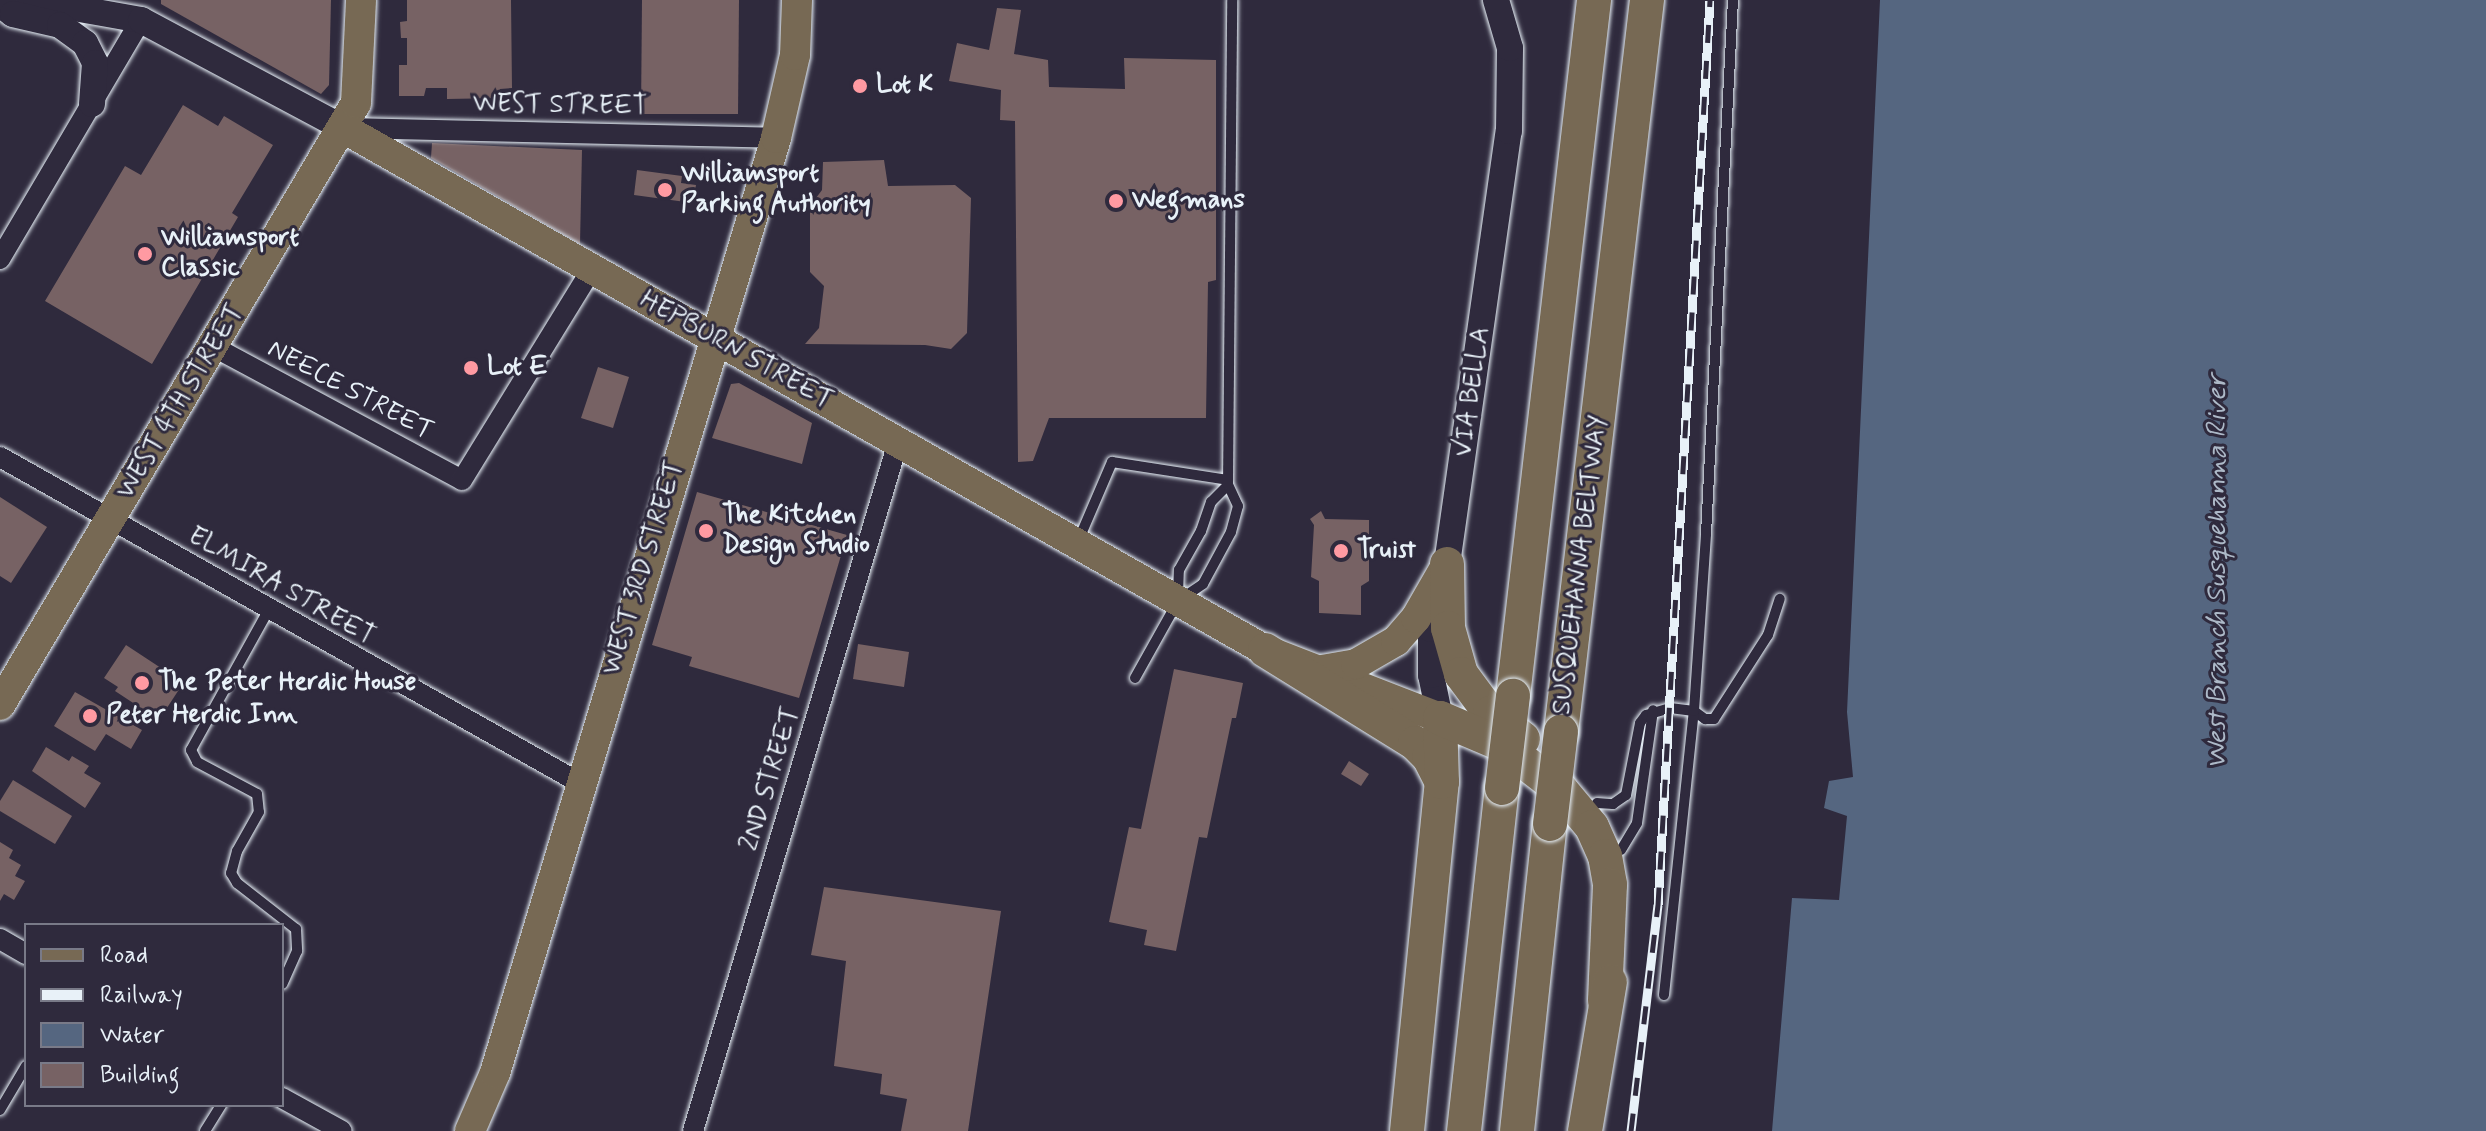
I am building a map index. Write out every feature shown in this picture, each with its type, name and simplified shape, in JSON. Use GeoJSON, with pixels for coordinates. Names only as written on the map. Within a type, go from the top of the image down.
{"type":"FeatureCollection","features":[{"type":"Feature","properties":{"kind":"highway","name":"SUSQUEHANNA BELTWAY"},"geometry":{"type":"LineString","coordinates":[[1464,1131],[1594,0]]}},
{"type":"Feature","properties":{"kind":"highway","name":"SUSQUEHANNA BELTWAY"},"geometry":{"type":"LineString","coordinates":[[1517,1131],[1647,0]]}},
{"type":"Feature","properties":{"kind":"highway"},"geometry":{"type":"LineString","coordinates":[[1447,564],[1450,643],[1469,689],[1490,713],[1572,777],[1597,803],[1621,850],[1627,884],[1626,916],[1605,1001],[1585,1131]]}},
{"type":"Feature","properties":{"kind":"highway"},"geometry":{"type":"LineString","coordinates":[[1265,650],[1415,743],[1429,757],[1442,782]]}},
{"type":"Feature","properties":{"kind":"highway"},"geometry":{"type":"LineString","coordinates":[[1407,1131],[1442,782],[1440,718],[1501,744],[1561,790],[1592,827],[1605,856],[1610,885],[1605,1001]]}},
{"type":"Feature","properties":{"kind":"main road","name":"HEPBURN STREET"},"geometry":{"type":"LineString","coordinates":[[29,0],[139,15],[1265,650],[1440,718]]}},
{"type":"Feature","properties":{"kind":"main road","name":"WEST 4TH STREET"},"geometry":{"type":"LineString","coordinates":[[0,705],[356,103],[361,0]]}},
{"type":"Feature","properties":{"kind":"main road","name":"WEST 3RD STREET"},"geometry":{"type":"LineString","coordinates":[[470,1131],[495,1073],[776,138],[795,55],[797,0]]}},
{"type":"Feature","properties":{"kind":"main road","name":"VIA BELLA"},"geometry":{"type":"LineString","coordinates":[[1440,718],[1431,675],[1430,644],[1447,564],[1506,169],[1509,42],[1496,0]]}},
{"type":"Feature","properties":{"kind":"main road","name":"VIA BELLA"},"geometry":{"type":"LineString","coordinates":[[1510,63],[1518,0]]}},
{"type":"Feature","properties":{"kind":"main road"},"geometry":{"type":"LineString","coordinates":[[0,4],[13,14],[60,25],[85,43],[95,63],[92,104]]}},
{"type":"Feature","properties":{"kind":"main road"},"geometry":{"type":"LineString","coordinates":[[1322,670],[1356,664],[1396,641],[1416,618],[1447,564]]}},
{"type":"Feature","properties":{"kind":"street"},"geometry":{"type":"LineString","coordinates":[[0,259],[92,104],[139,15]]}},
{"type":"Feature","properties":{"kind":"street","name":"WEST STREET"},"geometry":{"type":"LineString","coordinates":[[343,128],[776,138]]}},
{"type":"Feature","properties":{"kind":"street","name":"NEECE STREET"},"geometry":{"type":"LineString","coordinates":[[214,347],[462,480],[591,270]]}},
{"type":"Feature","properties":{"kind":"street","name":"2ND STREET"},"geometry":{"type":"LineString","coordinates":[[693,1131],[898,442]]}},
{"type":"Feature","properties":{"kind":"street","name":"ELMIRA STREET"},"geometry":{"type":"LineString","coordinates":[[0,457],[268,611],[580,783]]}},
{"type":"Feature","properties":{"kind":"street"},"geometry":{"type":"LineString","coordinates":[[0,939],[24,953]]}},
{"type":"Feature","properties":{"kind":"street"},"geometry":{"type":"LineString","coordinates":[[284,1099],[342,1131]]}},
{"type":"Feature","properties":{"kind":"lane"},"geometry":{"type":"LineString","coordinates":[[1135,678],[1178,601],[1203,584],[1231,532],[1238,506],[1228,482],[1232,0]]}},
{"type":"Feature","properties":{"kind":"lane"},"geometry":{"type":"LineString","coordinates":[[1232,34],[1241,0]]}},
{"type":"Feature","properties":{"kind":"lane"},"geometry":{"type":"LineString","coordinates":[[1664,995],[1694,711],[1733,0]]}},
{"type":"Feature","properties":{"kind":"lane"},"geometry":{"type":"LineString","coordinates":[[1077,544],[1112,462],[1228,482]]}},
{"type":"Feature","properties":{"kind":"lane"},"geometry":{"type":"LineString","coordinates":[[1178,601],[1179,570],[1201,531],[1211,502],[1228,482]]}},
{"type":"Feature","properties":{"kind":"lane"},"geometry":{"type":"LineString","coordinates":[[1597,803],[1613,804],[1626,795],[1640,723],[1653,710],[1694,711],[1705,719],[1714,719],[1768,635],[1780,599]]}},
{"type":"Feature","properties":{"kind":"lane"},"geometry":{"type":"LineString","coordinates":[[268,611],[191,750],[197,762],[257,794],[259,812],[237,851],[231,873],[237,883],[296,929],[297,951],[284,980]]}},
{"type":"Feature","properties":{"kind":"lane"},"geometry":{"type":"LineString","coordinates":[[1621,850],[1637,823],[1653,710]]}},
{"type":"Feature","properties":{"kind":"lane"},"geometry":{"type":"LineString","coordinates":[[0,1110],[24,1069]]}},
{"type":"Feature","properties":{"kind":"lane"},"geometry":{"type":"LineString","coordinates":[[205,1131],[220,1107]]}},
{"type":"Feature","properties":{"kind":"water","name":"West Branch Susquehanna River"},"geometry":{"type":"Polygon","coordinates":[[[1880,0],[2486,0],[2486,1131],[1772,1131],[1792,898],[1839,900],[1847,816],[1824,808],[1829,781],[1853,777],[1847,712],[1880,0]]]}},
{"type":"Feature","properties":{"kind":"building"},"geometry":{"type":"Polygon","coordinates":[[[161,0],[331,0],[329,85],[321,94],[161,4],[161,0]]]}},
{"type":"Feature","properties":{"kind":"building"},"geometry":{"type":"Polygon","coordinates":[[[407,0],[511,0],[512,88],[500,89],[500,98],[447,99],[447,88],[426,88],[424,96],[399,96],[399,65],[407,65],[407,38],[401,38],[400,22],[407,21],[407,0]]]}},
{"type":"Feature","properties":{"kind":"building"},"geometry":{"type":"Polygon","coordinates":[[[642,0],[739,0],[738,114],[641,114],[642,0]]]}},
{"type":"Feature","properties":{"kind":"building","name":"Wegmans"},"geometry":{"type":"Polygon","coordinates":[[[997,8],[1021,10],[1014,54],[1048,60],[1049,87],[1125,89],[1124,58],[1216,60],[1216,280],[1208,282],[1206,418],[1049,418],[1033,461],[1018,462],[1015,121],[1000,120],[1001,90],[949,81],[957,43],[989,50],[997,8]]]}},
{"type":"Feature","properties":{"kind":"building","name":"Williamsport Classic"},"geometry":{"type":"Polygon","coordinates":[[[183,105],[218,126],[224,116],[273,145],[232,213],[238,217],[152,364],[45,301],[125,166],[141,175],[183,105]]]}},
{"type":"Feature","properties":{"kind":"building"},"geometry":{"type":"Polygon","coordinates":[[[432,143],[582,150],[580,244],[431,158],[432,143]]]}},
{"type":"Feature","properties":{"kind":"building"},"geometry":{"type":"Polygon","coordinates":[[[884,160],[888,186],[955,185],[971,198],[967,333],[951,349],[925,345],[805,344],[819,328],[824,286],[810,272],[810,206],[822,190],[823,162],[884,160]]]}},
{"type":"Feature","properties":{"kind":"building","name":"Williamsport Parking Authority"},"geometry":{"type":"Polygon","coordinates":[[[637,170],[682,176],[681,183],[696,185],[693,203],[634,195],[637,170]]]}},
{"type":"Feature","properties":{"kind":"building"},"geometry":{"type":"Polygon","coordinates":[[[598,367],[629,377],[613,428],[581,418],[598,367]]]}},
{"type":"Feature","properties":{"kind":"building"},"geometry":{"type":"Polygon","coordinates":[[[739,383],[812,423],[802,464],[712,438],[731,384],[739,383]]]}},
{"type":"Feature","properties":{"kind":"building"},"geometry":{"type":"Polygon","coordinates":[[[697,492],[847,535],[799,698],[689,666],[692,657],[652,645],[697,492]]]}},
{"type":"Feature","properties":{"kind":"building"},"geometry":{"type":"Polygon","coordinates":[[[0,497],[47,527],[11,583],[0,576],[0,497]]]}},
{"type":"Feature","properties":{"kind":"building","name":"Truist"},"geometry":{"type":"Polygon","coordinates":[[[1321,511],[1325,519],[1369,520],[1369,581],[1361,586],[1361,615],[1319,613],[1319,581],[1311,577],[1314,525],[1310,519],[1321,511]]]}},
{"type":"Feature","properties":{"kind":"building"},"geometry":{"type":"Polygon","coordinates":[[[858,644],[909,652],[904,687],[853,679],[858,644]]]}},
{"type":"Feature","properties":{"kind":"building","name":"The Peter Herdic House"},"geometry":{"type":"Polygon","coordinates":[[[126,645],[164,670],[161,675],[180,688],[159,720],[115,691],[118,687],[104,678],[126,645]]]}},
{"type":"Feature","properties":{"kind":"building"},"geometry":{"type":"Polygon","coordinates":[[[1174,669],[1243,683],[1236,718],[1232,718],[1207,838],[1199,837],[1176,951],[1144,945],[1147,930],[1109,922],[1129,827],[1141,829],[1174,669]]]}},
{"type":"Feature","properties":{"kind":"building","name":"Peter Herdic Inn"},"geometry":{"type":"Polygon","coordinates":[[[75,692],[142,730],[131,749],[106,734],[95,751],[54,726],[75,692]]]}},
{"type":"Feature","properties":{"kind":"building"},"geometry":{"type":"Polygon","coordinates":[[[46,747],[69,761],[72,756],[89,766],[84,773],[101,783],[85,808],[32,771],[46,747]]]}},
{"type":"Feature","properties":{"kind":"building"},"geometry":{"type":"Polygon","coordinates":[[[1349,761],[1369,774],[1361,786],[1341,774],[1349,761]]]}},
{"type":"Feature","properties":{"kind":"building"},"geometry":{"type":"Polygon","coordinates":[[[13,780],[72,816],[55,844],[0,811],[0,801],[13,780]]]}},
{"type":"Feature","properties":{"kind":"building"},"geometry":{"type":"Polygon","coordinates":[[[0,842],[13,850],[9,858],[21,865],[15,876],[25,881],[14,900],[4,894],[0,901],[0,842]]]}},
{"type":"Feature","properties":{"kind":"building"},"geometry":{"type":"Polygon","coordinates":[[[824,887],[1001,911],[968,1131],[901,1131],[907,1099],[880,1094],[882,1074],[834,1066],[846,961],[811,955],[824,887]]]}},
{"type":"Feature","properties":{"kind":"railway"},"geometry":{"type":"LineString","coordinates":[[1631,1131],[1658,905],[1710,0]]}},
{"type":"Feature","properties":{"kind":"place","name":"Lot K"},"geometry":{"type":"Point","coordinates":[860,86]}},
{"type":"Feature","properties":{"kind":"place","name":"Williamsport Parking Authority"},"geometry":{"type":"Point","coordinates":[665,190]}},
{"type":"Feature","properties":{"kind":"place","name":"Wegmans"},"geometry":{"type":"Point","coordinates":[1116,201]}},
{"type":"Feature","properties":{"kind":"place","name":"Williamsport Classic"},"geometry":{"type":"Point","coordinates":[145,254]}},
{"type":"Feature","properties":{"kind":"place","name":"Lot E"},"geometry":{"type":"Point","coordinates":[471,368]}},
{"type":"Feature","properties":{"kind":"place","name":"The Kitchen Design Studio"},"geometry":{"type":"Point","coordinates":[706,531]}},
{"type":"Feature","properties":{"kind":"place","name":"Truist"},"geometry":{"type":"Point","coordinates":[1341,551]}},
{"type":"Feature","properties":{"kind":"place","name":"The Peter Herdic House"},"geometry":{"type":"Point","coordinates":[142,683]}},
{"type":"Feature","properties":{"kind":"place","name":"Peter Herdic Inn"},"geometry":{"type":"Point","coordinates":[90,716]}}]}
